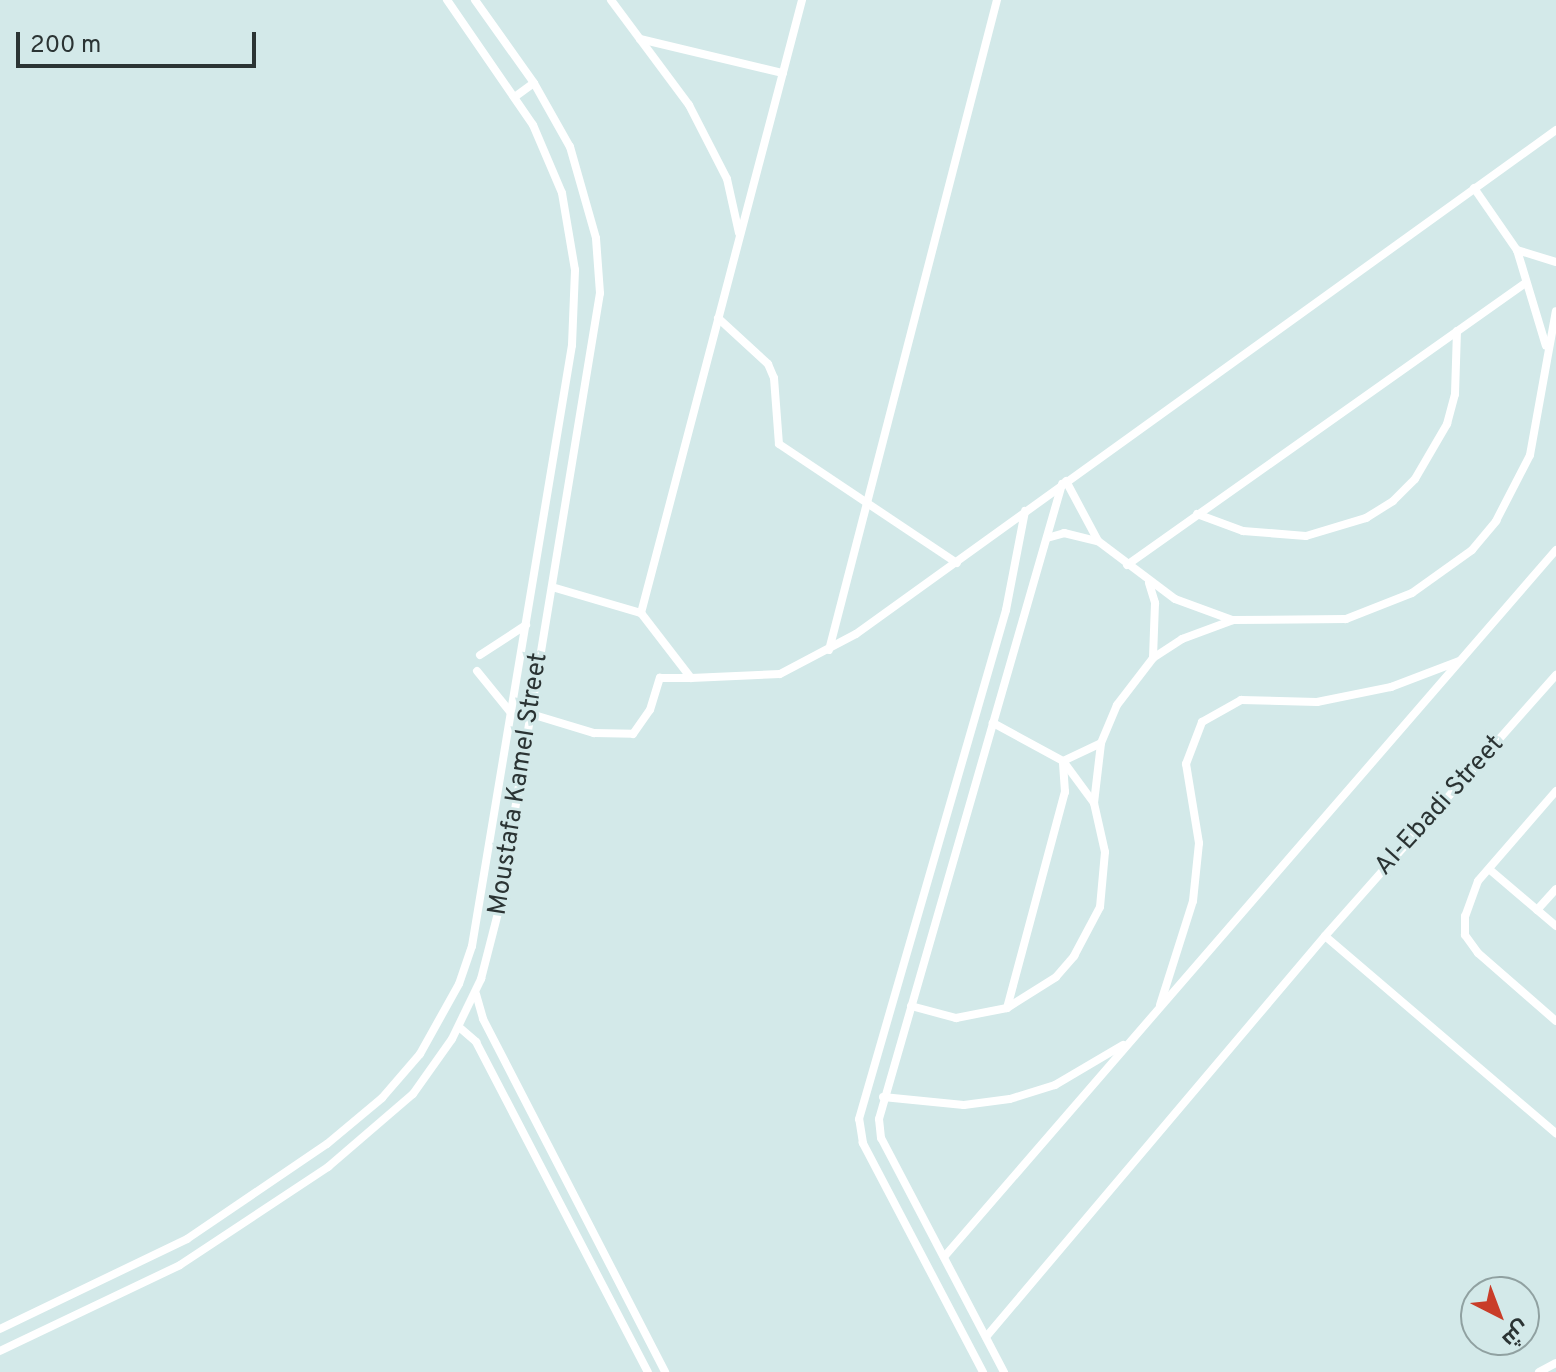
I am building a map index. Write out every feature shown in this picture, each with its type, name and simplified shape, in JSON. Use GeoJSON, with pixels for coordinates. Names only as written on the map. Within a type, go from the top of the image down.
{"type":"FeatureCollection","features":[{"type":"Feature","properties":{"kind":"street","name":"Moustafa Kamel Street"},"geometry":{"type":"LineString","coordinates":[[0,1329],[187,1239],[309,1159],[402,1077],[459,984],[480,907],[576,296],[562,193],[516,96],[447,0]]}},
{"type":"Feature","properties":{"kind":"street","name":"Moustafa Kamel Street"},"geometry":{"type":"LineString","coordinates":[[0,1351],[180,1265],[319,1173],[413,1094],[459,1027],[476,992],[494,935],[600,293],[596,238],[583,183],[534,83],[475,0]]}},
{"type":"Feature","properties":{"kind":"street"},"geometry":{"type":"LineString","coordinates":[[611,0],[689,105],[727,179],[740,237]]}},
{"type":"Feature","properties":{"kind":"street"},"geometry":{"type":"LineString","coordinates":[[641,613],[802,0]]}},
{"type":"Feature","properties":{"kind":"street"},"geometry":{"type":"LineString","coordinates":[[829,650],[997,0]]}},
{"type":"Feature","properties":{"kind":"street"},"geometry":{"type":"LineString","coordinates":[[639,38],[783,73]]}},
{"type":"Feature","properties":{"kind":"street"},"geometry":{"type":"LineString","coordinates":[[516,96],[534,83]]}},
{"type":"Feature","properties":{"kind":"street"},"geometry":{"type":"LineString","coordinates":[[531,714],[594,733],[633,734],[650,710],[660,678],[780,674],[829,650],[957,563],[1025,510],[1556,130]]}},
{"type":"Feature","properties":{"kind":"street"},"geometry":{"type":"LineString","coordinates":[[1474,188],[1517,250],[1546,348]]}},
{"type":"Feature","properties":{"kind":"street"},"geometry":{"type":"LineString","coordinates":[[1517,250],[1556,262]]}},
{"type":"Feature","properties":{"kind":"street"},"geometry":{"type":"LineString","coordinates":[[1127,565],[1526,282]]}},
{"type":"Feature","properties":{"kind":"street"},"geometry":{"type":"LineString","coordinates":[[911,1006],[956,1018],[1007,1008],[1056,977],[1089,933],[1105,880],[1105,852],[1094,803],[1101,743],[1117,705],[1153,658],[1182,639],[1233,620],[1346,619],[1412,593],[1472,550],[1504,508],[1530,455],[1546,348],[1556,311]]}},
{"type":"Feature","properties":{"kind":"street"},"geometry":{"type":"LineString","coordinates":[[718,318],[768,364],[774,378],[779,444],[869,500],[957,563]]}},
{"type":"Feature","properties":{"kind":"street"},"geometry":{"type":"LineString","coordinates":[[1197,514],[1243,531],[1306,536],[1351,524],[1393,501],[1434,453],[1447,424],[1455,394],[1457,331]]}},
{"type":"Feature","properties":{"kind":"street"},"geometry":{"type":"LineString","coordinates":[[1004,1372],[881,1138],[883,1097],[1064,482]]}},
{"type":"Feature","properties":{"kind":"street"},"geometry":{"type":"LineString","coordinates":[[1064,482],[1098,541],[1149,583],[1233,620]]}},
{"type":"Feature","properties":{"kind":"street"},"geometry":{"type":"LineString","coordinates":[[983,1372],[863,1143],[859,1119],[1006,610],[1025,510]]}},
{"type":"Feature","properties":{"kind":"street"},"geometry":{"type":"LineString","coordinates":[[1047,538],[1073,534],[1098,541]]}},
{"type":"Feature","properties":{"kind":"street"},"geometry":{"type":"LineString","coordinates":[[944,1257],[1556,550]]}},
{"type":"Feature","properties":{"kind":"street"},"geometry":{"type":"LineString","coordinates":[[1149,583],[1155,603],[1153,658]]}},
{"type":"Feature","properties":{"kind":"street"},"geometry":{"type":"LineString","coordinates":[[552,587],[641,613],[691,678]]}},
{"type":"Feature","properties":{"kind":"street"},"geometry":{"type":"LineString","coordinates":[[480,655],[526,625]]}},
{"type":"Feature","properties":{"kind":"street"},"geometry":{"type":"LineString","coordinates":[[1159,1009],[1193,901],[1199,843],[1186,764],[1202,722],[1241,700],[1317,702],[1391,687],[1462,660]]}},
{"type":"Feature","properties":{"kind":"street"},"geometry":{"type":"LineString","coordinates":[[520,662],[539,665]]}},
{"type":"Feature","properties":{"kind":"street"},"geometry":{"type":"LineString","coordinates":[[477,671],[512,714]]}},
{"type":"Feature","properties":{"kind":"street","name":"Al-Ebadi Street"},"geometry":{"type":"LineString","coordinates":[[986,1337],[1325,936],[1556,675]]}},
{"type":"Feature","properties":{"kind":"street"},"geometry":{"type":"LineString","coordinates":[[518,678],[537,681]]}},
{"type":"Feature","properties":{"kind":"street"},"geometry":{"type":"LineString","coordinates":[[993,723],[1063,761],[1094,803]]}},
{"type":"Feature","properties":{"kind":"street"},"geometry":{"type":"LineString","coordinates":[[1063,761],[1101,743]]}},
{"type":"Feature","properties":{"kind":"street"},"geometry":{"type":"LineString","coordinates":[[1007,1008],[1065,792],[1063,761]]}},
{"type":"Feature","properties":{"kind":"street"},"geometry":{"type":"LineString","coordinates":[[1556,791],[1489,869],[1469,898],[1465,935],[1478,953],[1556,1021]]}},
{"type":"Feature","properties":{"kind":"street"},"geometry":{"type":"LineString","coordinates":[[1489,869],[1556,926]]}},
{"type":"Feature","properties":{"kind":"street"},"geometry":{"type":"LineString","coordinates":[[1537,910],[1556,889]]}},
{"type":"Feature","properties":{"kind":"street"},"geometry":{"type":"LineString","coordinates":[[1325,936],[1556,1133]]}},
{"type":"Feature","properties":{"kind":"street"},"geometry":{"type":"LineString","coordinates":[[476,992],[487,1026],[665,1372]]}},
{"type":"Feature","properties":{"kind":"street"},"geometry":{"type":"LineString","coordinates":[[459,1027],[473,1037],[648,1372]]}},
{"type":"Feature","properties":{"kind":"street"},"geometry":{"type":"LineString","coordinates":[[883,1097],[964,1105],[1010,1099],[1097,1064],[1135,1037]]}},
{"type":"Feature","properties":{"kind":"street"},"geometry":{"type":"LineString","coordinates":[[309,1159],[319,1173]]}},
{"type":"Feature","properties":{"kind":"street"},"geometry":{"type":"LineString","coordinates":[[1539,1372],[1556,1363]]}}]}
